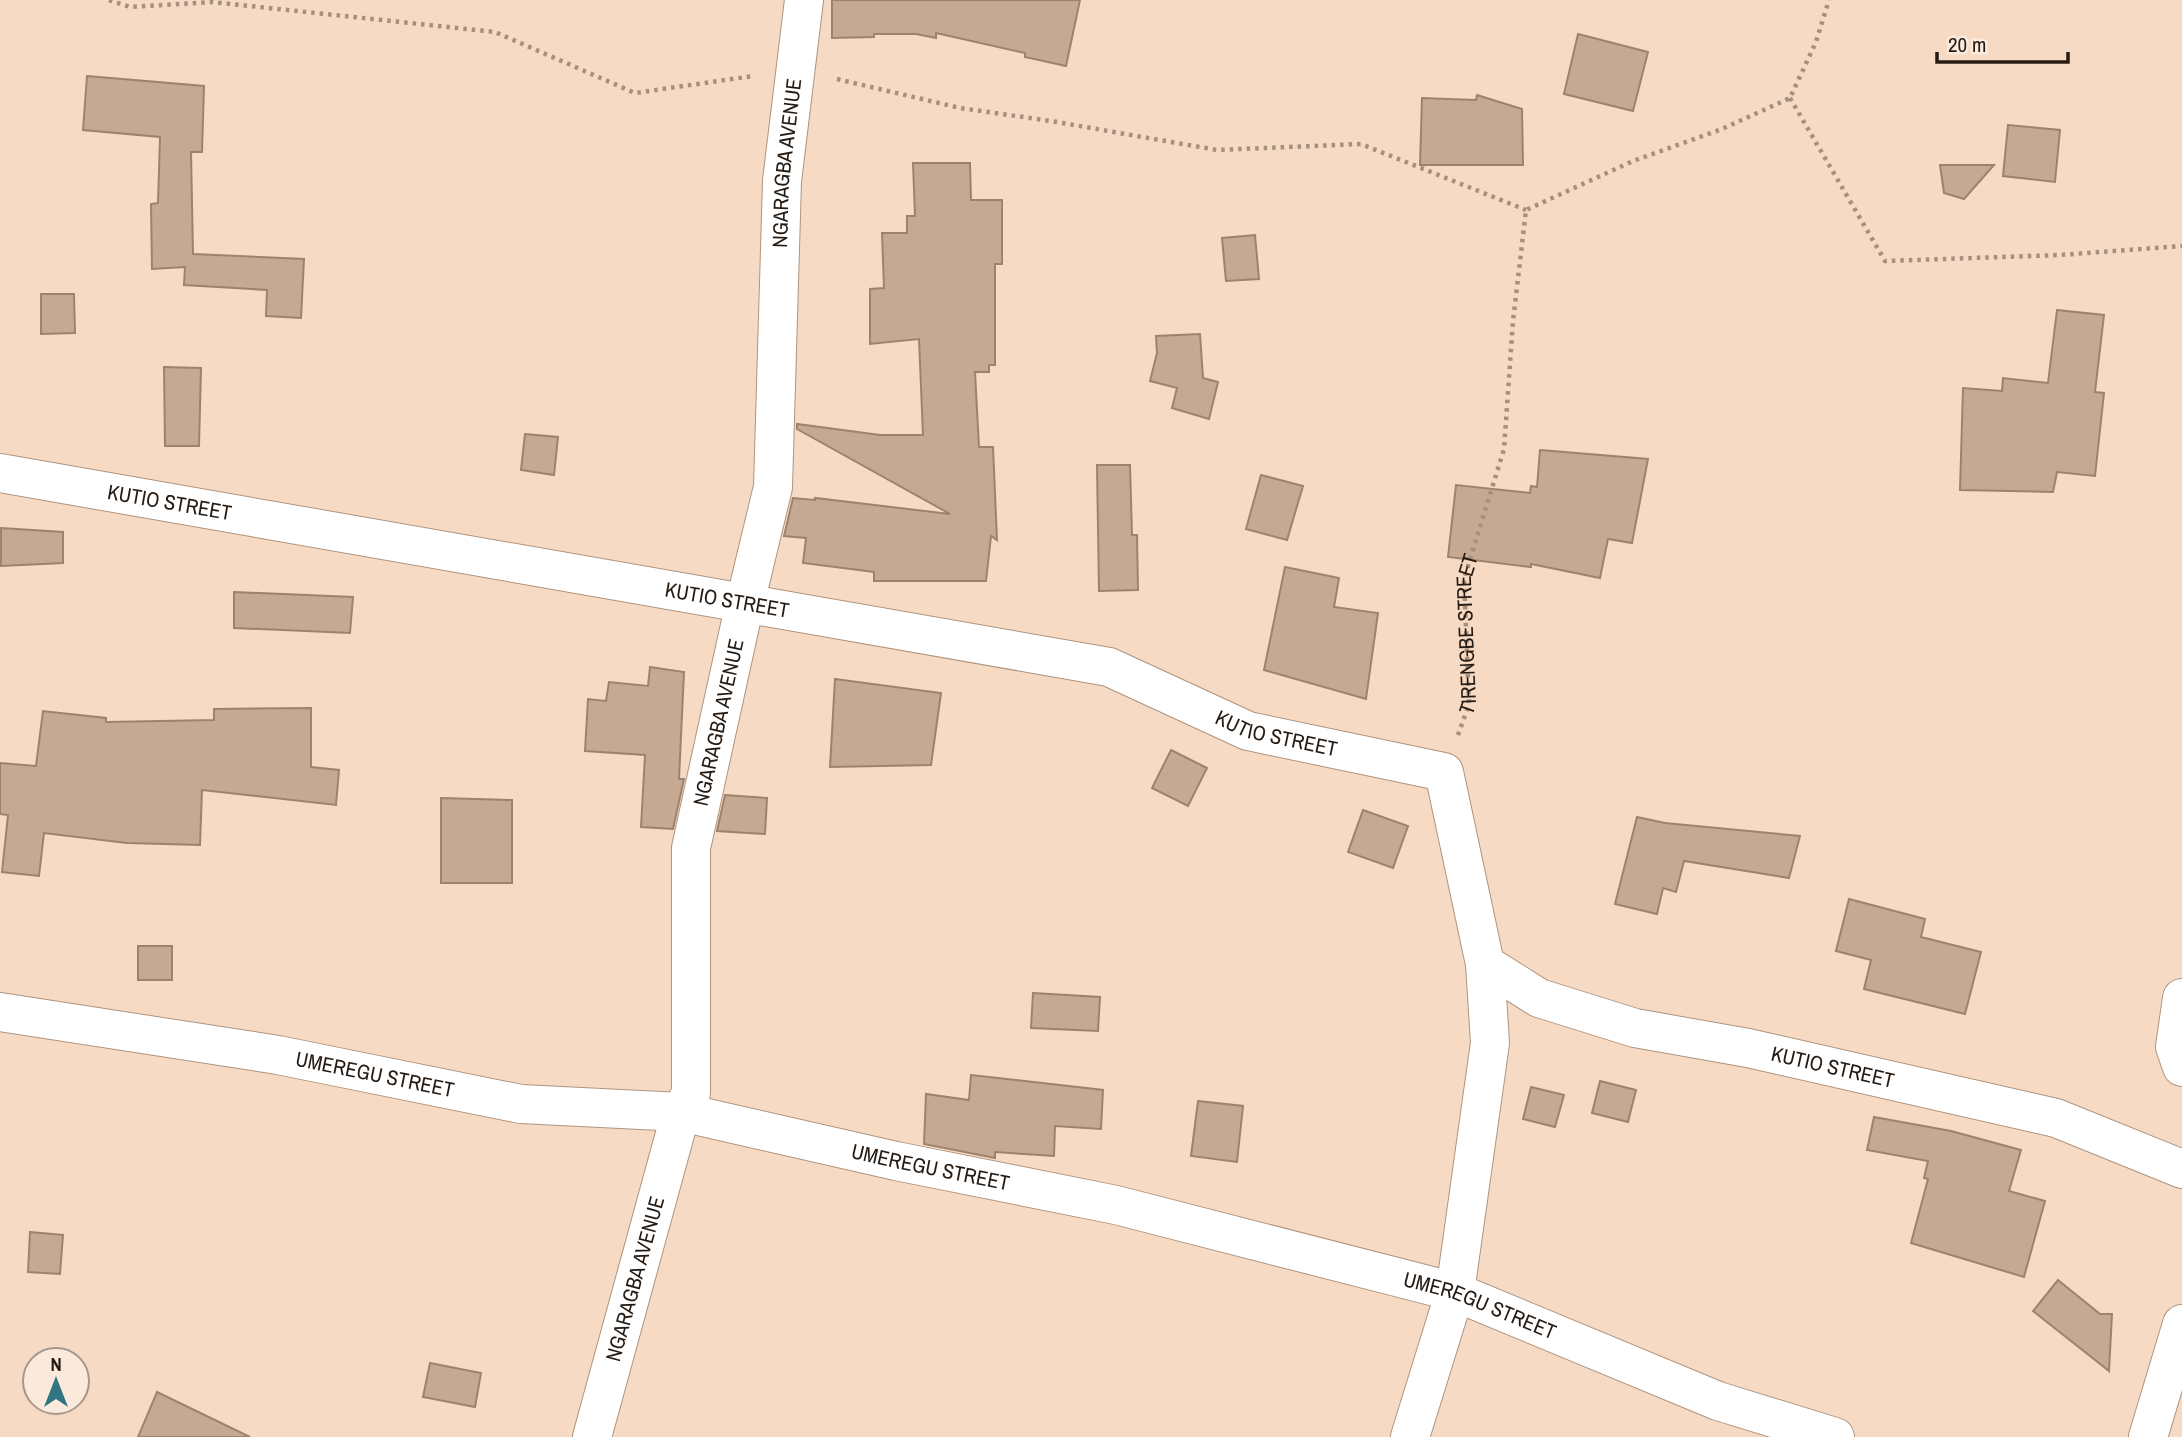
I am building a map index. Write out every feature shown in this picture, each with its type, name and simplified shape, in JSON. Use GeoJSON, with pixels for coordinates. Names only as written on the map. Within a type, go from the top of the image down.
{"type":"FeatureCollection","features":[{"type":"Feature","properties":{"kind":"street","name":"NGARAGBA AVENUE"},"geometry":{"type":"LineString","coordinates":[[592,1437],[681,1112],[691,1093],[691,848],[773,487],[782,181],[804,0]]}},
{"type":"Feature","properties":{"kind":"street","name":"KUTIO STREET"},"geometry":{"type":"LineString","coordinates":[[0,472],[1110,667],[1248,731],[1444,772]]}},
{"type":"Feature","properties":{"kind":"street"},"geometry":{"type":"LineString","coordinates":[[1410,1437],[1455,1292],[1490,1043],[1485,964],[1444,772]]}},
{"type":"Feature","properties":{"kind":"street","name":"KUTIO STREET"},"geometry":{"type":"LineString","coordinates":[[1485,964],[1539,998],[1635,1028],[1748,1048],[2056,1118],[2182,1169]]}},
{"type":"Feature","properties":{"kind":"street"},"geometry":{"type":"LineString","coordinates":[[2182,998],[2175,1047],[2182,1066]]}},
{"type":"Feature","properties":{"kind":"street","name":"UMEREGU STREET"},"geometry":{"type":"LineString","coordinates":[[0,1012],[278,1055],[521,1104],[681,1112],[896,1161],[1116,1205],[1455,1292],[1718,1401],[1836,1437]]}},
{"type":"Feature","properties":{"kind":"street"},"geometry":{"type":"LineString","coordinates":[[2148,1437],[2182,1324]]}},
{"type":"Feature","properties":{"kind":"path"},"geometry":{"type":"LineString","coordinates":[[109,0],[130,7],[212,2],[495,32],[635,93],[795,69],[960,108],[1217,150],[1361,144],[1525,210],[1633,161],[1722,129],[1790,98],[1816,42],[1829,0]]}},
{"type":"Feature","properties":{"kind":"path"},"geometry":{"type":"LineString","coordinates":[[1790,98],[1885,261],[2060,255],[2182,246]]}},
{"type":"Feature","properties":{"kind":"path","name":"TIRENGBE STREET"},"geometry":{"type":"LineString","coordinates":[[1444,772],[1469,704],[1464,579],[1504,449],[1513,321],[1525,210]]}},
{"type":"Feature","properties":{"kind":"building"},"geometry":{"type":"Polygon","coordinates":[[[832,0],[1080,0],[1066,66],[1025,57],[1025,53],[936,33],[936,38],[916,34],[874,34],[874,37],[832,38],[832,0]]]}},
{"type":"Feature","properties":{"kind":"building"},"geometry":{"type":"Polygon","coordinates":[[[1578,34],[1648,52],[1633,111],[1564,94],[1578,34]]]}},
{"type":"Feature","properties":{"kind":"building"},"geometry":{"type":"Polygon","coordinates":[[[87,76],[204,86],[202,152],[191,152],[193,254],[304,259],[301,318],[266,316],[267,290],[184,285],[185,267],[152,269],[151,204],[158,203],[160,137],[83,130],[87,76]]]}},
{"type":"Feature","properties":{"kind":"building"},"geometry":{"type":"Polygon","coordinates":[[[1477,95],[1522,109],[1523,165],[1420,165],[1422,98],[1476,100],[1477,95]]]}},
{"type":"Feature","properties":{"kind":"building"},"geometry":{"type":"Polygon","coordinates":[[[2008,125],[2060,130],[2055,182],[2003,176],[2008,125]]]}},
{"type":"Feature","properties":{"kind":"building"},"geometry":{"type":"Polygon","coordinates":[[[913,163],[970,163],[971,200],[1002,200],[1002,264],[995,264],[995,365],[989,365],[989,372],[975,372],[979,447],[993,447],[997,540],[991,536],[986,581],[874,581],[874,572],[803,563],[806,538],[784,536],[793,498],[815,498],[950,514],[797,429],[797,424],[880,435],[923,435],[919,339],[870,344],[870,289],[884,288],[882,233],[907,233],[907,216],[915,216],[913,163]]]}},
{"type":"Feature","properties":{"kind":"building"},"geometry":{"type":"Polygon","coordinates":[[[1940,165],[1994,165],[1964,199],[1944,193],[1940,165]]]}},
{"type":"Feature","properties":{"kind":"building"},"geometry":{"type":"Polygon","coordinates":[[[1255,235],[1259,279],[1226,281],[1222,238],[1255,235]]]}},
{"type":"Feature","properties":{"kind":"building"},"geometry":{"type":"Polygon","coordinates":[[[41,294],[74,294],[75,333],[41,334],[41,294]]]}},
{"type":"Feature","properties":{"kind":"building"},"geometry":{"type":"Polygon","coordinates":[[[2057,310],[2104,315],[2095,392],[2104,393],[2095,476],[2057,472],[2053,492],[1960,490],[1963,388],[2002,391],[2003,378],[2048,383],[2057,310]]]}},
{"type":"Feature","properties":{"kind":"building"},"geometry":{"type":"Polygon","coordinates":[[[1200,334],[1203,378],[1218,382],[1209,419],[1172,408],[1177,388],[1150,381],[1157,353],[1156,336],[1200,334]]]}},
{"type":"Feature","properties":{"kind":"building"},"geometry":{"type":"Polygon","coordinates":[[[164,367],[201,368],[199,446],[165,446],[164,367]]]}},
{"type":"Feature","properties":{"kind":"building"},"geometry":{"type":"Polygon","coordinates":[[[525,434],[558,437],[554,475],[521,470],[525,434]]]}},
{"type":"Feature","properties":{"kind":"building"},"geometry":{"type":"Polygon","coordinates":[[[1540,450],[1648,459],[1632,543],[1608,539],[1600,578],[1531,564],[1531,567],[1448,557],[1456,485],[1530,493],[1531,486],[1537,487],[1540,450]]]}},
{"type":"Feature","properties":{"kind":"building"},"geometry":{"type":"Polygon","coordinates":[[[1097,465],[1130,465],[1132,535],[1137,535],[1138,590],[1099,591],[1097,465]]]}},
{"type":"Feature","properties":{"kind":"building"},"geometry":{"type":"Polygon","coordinates":[[[1261,475],[1303,486],[1287,540],[1246,529],[1261,475]]]}},
{"type":"Feature","properties":{"kind":"building"},"geometry":{"type":"Polygon","coordinates":[[[1,528],[63,532],[63,563],[1,566],[1,528]]]}},
{"type":"Feature","properties":{"kind":"building"},"geometry":{"type":"Polygon","coordinates":[[[1285,567],[1339,578],[1334,607],[1378,613],[1366,699],[1264,670],[1285,567]]]}},
{"type":"Feature","properties":{"kind":"building"},"geometry":{"type":"Polygon","coordinates":[[[234,592],[353,597],[350,633],[234,628],[234,592]]]}},
{"type":"Feature","properties":{"kind":"building"},"geometry":{"type":"Polygon","coordinates":[[[650,667],[684,672],[679,779],[684,779],[673,829],[641,827],[645,755],[585,751],[588,699],[606,701],[609,682],[648,686],[650,667]]]}},
{"type":"Feature","properties":{"kind":"building"},"geometry":{"type":"Polygon","coordinates":[[[835,679],[941,693],[931,765],[830,767],[835,679]]]}},
{"type":"Feature","properties":{"kind":"building"},"geometry":{"type":"Polygon","coordinates":[[[311,708],[311,767],[339,770],[336,805],[202,790],[200,845],[127,843],[44,833],[39,876],[2,872],[8,815],[0,814],[0,763],[36,766],[43,711],[106,718],[106,722],[214,720],[214,709],[311,708]]]}},
{"type":"Feature","properties":{"kind":"building"},"geometry":{"type":"Polygon","coordinates":[[[1171,750],[1207,768],[1188,806],[1152,788],[1171,750]]]}},
{"type":"Feature","properties":{"kind":"building"},"geometry":{"type":"Polygon","coordinates":[[[725,795],[767,798],[765,834],[717,831],[725,795]]]}},
{"type":"Feature","properties":{"kind":"building"},"geometry":{"type":"Polygon","coordinates":[[[441,798],[512,800],[512,883],[441,883],[441,798]]]}},
{"type":"Feature","properties":{"kind":"building"},"geometry":{"type":"Polygon","coordinates":[[[1363,810],[1408,826],[1393,868],[1348,852],[1363,810]]]}},
{"type":"Feature","properties":{"kind":"building"},"geometry":{"type":"Polygon","coordinates":[[[1637,817],[1665,823],[1800,836],[1789,878],[1684,861],[1676,892],[1663,888],[1657,914],[1615,904],[1637,817]]]}},
{"type":"Feature","properties":{"kind":"building"},"geometry":{"type":"Polygon","coordinates":[[[1849,899],[1925,919],[1921,937],[1981,952],[1965,1014],[1864,989],[1871,960],[1836,951],[1849,899]]]}},
{"type":"Feature","properties":{"kind":"building"},"geometry":{"type":"Polygon","coordinates":[[[138,946],[172,946],[172,980],[138,980],[138,946]]]}},
{"type":"Feature","properties":{"kind":"building"},"geometry":{"type":"Polygon","coordinates":[[[1033,993],[1100,997],[1098,1031],[1031,1028],[1033,993]]]}},
{"type":"Feature","properties":{"kind":"building"},"geometry":{"type":"Polygon","coordinates":[[[971,1075],[1103,1090],[1101,1129],[1055,1126],[1054,1156],[995,1152],[995,1158],[924,1144],[926,1094],[969,1100],[971,1075]]]}},
{"type":"Feature","properties":{"kind":"building"},"geometry":{"type":"Polygon","coordinates":[[[1600,1081],[1636,1090],[1628,1122],[1592,1113],[1600,1081]]]}},
{"type":"Feature","properties":{"kind":"building"},"geometry":{"type":"Polygon","coordinates":[[[1531,1087],[1564,1095],[1555,1127],[1523,1119],[1531,1087]]]}},
{"type":"Feature","properties":{"kind":"building"},"geometry":{"type":"Polygon","coordinates":[[[1198,1101],[1243,1106],[1237,1162],[1191,1156],[1198,1101]]]}},
{"type":"Feature","properties":{"kind":"building"},"geometry":{"type":"Polygon","coordinates":[[[1874,1117],[1951,1131],[2021,1150],[2009,1191],[2045,1201],[2024,1277],[1911,1243],[1928,1179],[1924,1178],[1928,1161],[1867,1150],[1874,1117]]]}},
{"type":"Feature","properties":{"kind":"building"},"geometry":{"type":"Polygon","coordinates":[[[30,1232],[63,1235],[60,1274],[28,1272],[30,1232]]]}},
{"type":"Feature","properties":{"kind":"building"},"geometry":{"type":"Polygon","coordinates":[[[2058,1280],[2100,1314],[2112,1314],[2109,1371],[2033,1311],[2058,1280]]]}},
{"type":"Feature","properties":{"kind":"building"},"geometry":{"type":"Polygon","coordinates":[[[430,1363],[481,1373],[475,1407],[423,1397],[430,1363]]]}},
{"type":"Feature","properties":{"kind":"building"},"geometry":{"type":"Polygon","coordinates":[[[157,1392],[250,1437],[138,1437],[157,1392]]]}}]}
